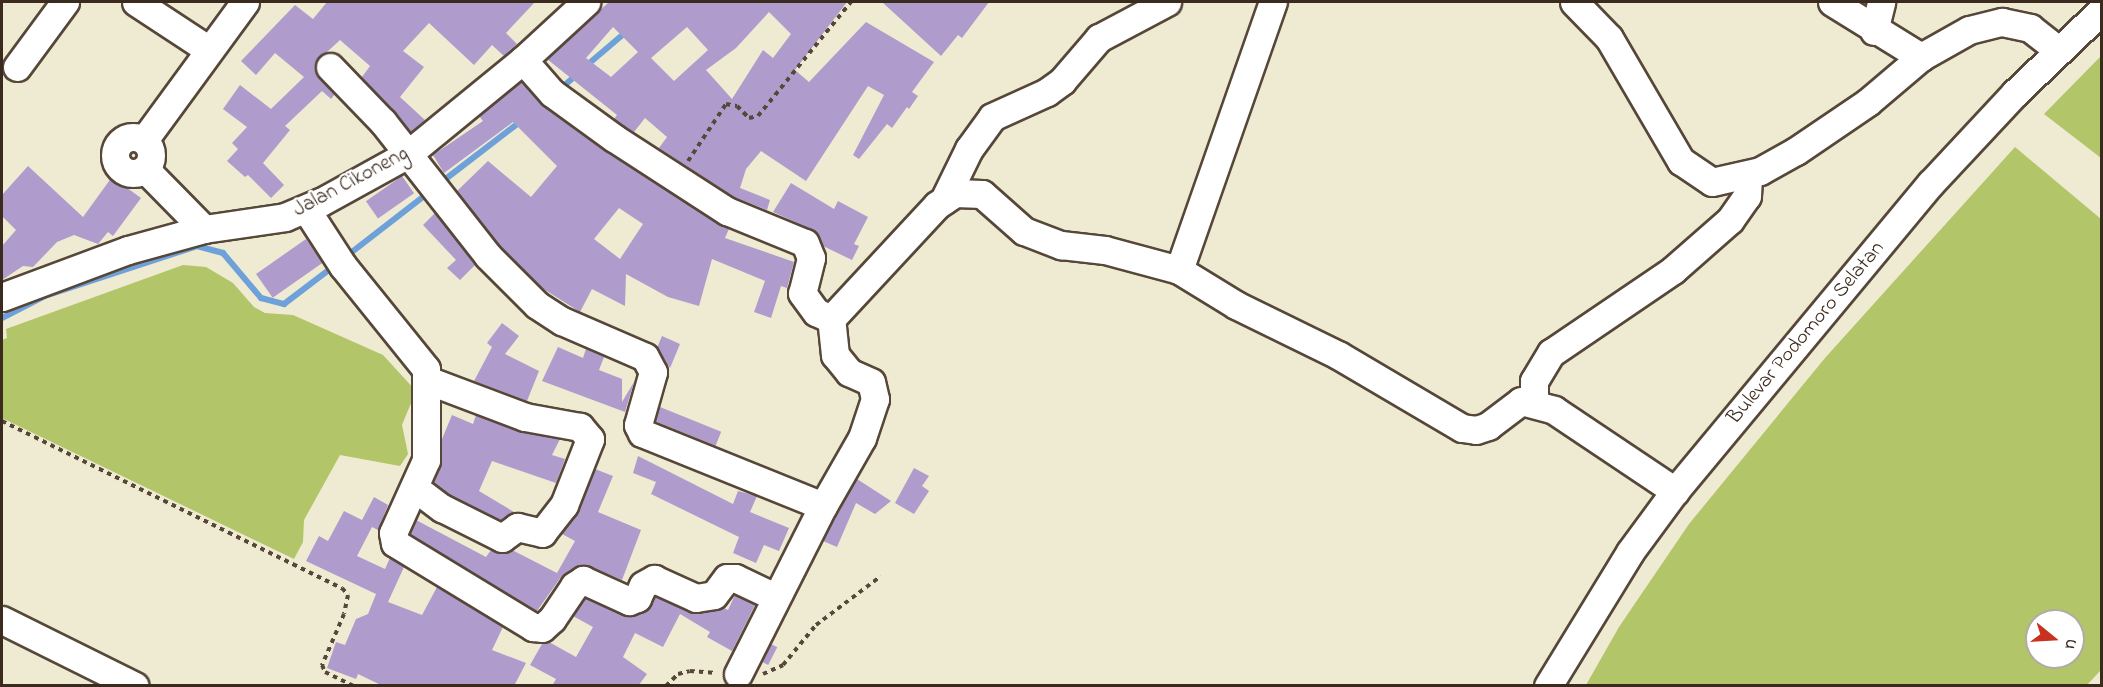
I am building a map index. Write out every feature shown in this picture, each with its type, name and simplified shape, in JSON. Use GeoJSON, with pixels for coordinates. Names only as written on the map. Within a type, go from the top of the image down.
{"type":"FeatureCollection","features":[{"type":"Feature","properties":{"kind":"street"},"geometry":{"type":"LineString","coordinates":[[17,67],[65,2]]}},
{"type":"Feature","properties":{"kind":"street"},"geometry":{"type":"LineString","coordinates":[[136,2],[209,50]]}},
{"type":"Feature","properties":{"kind":"street"},"geometry":{"type":"LineString","coordinates":[[204,229],[145,169],[138,173],[123,170],[115,156],[121,142],[136,137],[144,140],[245,2]]}},
{"type":"Feature","properties":{"kind":"street","name":"Jalan Cikoneng"},"geometry":{"type":"LineString","coordinates":[[2,297],[128,250],[204,229],[273,219],[306,209],[408,154],[523,60],[586,2]]}},
{"type":"Feature","properties":{"kind":"street"},"geometry":{"type":"LineString","coordinates":[[944,200],[969,149],[992,117],[1055,87],[1099,38],[1167,2]]}},
{"type":"Feature","properties":{"kind":"street"},"geometry":{"type":"LineString","coordinates":[[1179,270],[1273,2]]}},
{"type":"Feature","properties":{"kind":"street"},"geometry":{"type":"LineString","coordinates":[[1574,2],[1609,38],[1681,161],[1712,182],[1748,176],[1796,151],[1868,102],[1921,57],[1969,30],[2002,22],[2030,28],[2058,50]]}},
{"type":"Feature","properties":{"kind":"street"},"geometry":{"type":"LineString","coordinates":[[1832,2],[1874,31],[1921,57]]}},
{"type":"Feature","properties":{"kind":"street"},"geometry":{"type":"LineString","coordinates":[[1874,31],[1881,2]]}},
{"type":"Feature","properties":{"kind":"street","name":"Bulevar Podomoro Selatan"},"geometry":{"type":"LineString","coordinates":[[1548,686],[1630,552],[1675,491],[1924,191],[2058,50],[2102,10]]}},
{"type":"Feature","properties":{"kind":"street"},"geometry":{"type":"LineString","coordinates":[[523,60],[560,99],[727,212],[805,243],[811,258],[802,293],[816,312],[831,320]]}},
{"type":"Feature","properties":{"kind":"street"},"geometry":{"type":"LineString","coordinates":[[330,67],[408,154],[436,193],[488,256],[537,305],[562,321],[645,357],[653,372],[638,425],[642,434],[823,506]]}},
{"type":"Feature","properties":{"kind":"street"},"geometry":{"type":"LineString","coordinates":[[560,99],[577,99],[595,113]]}},
{"type":"Feature","properties":{"kind":"street"},"geometry":{"type":"LineString","coordinates":[[1534,402],[1534,381],[1551,353],[1673,270],[1730,220],[1747,196],[1748,176]]}},
{"type":"Feature","properties":{"kind":"street"},"geometry":{"type":"LineString","coordinates":[[738,674],[775,597],[862,438],[874,399],[870,382],[849,372],[835,355],[831,320],[944,200],[955,193],[982,194],[1024,231],[1061,245],[1106,250],[1179,270],[1462,428],[1476,430],[1488,426],[1521,401],[1534,402],[1554,410],[1675,491]]}},
{"type":"Feature","properties":{"kind":"street"},"geometry":{"type":"LineString","coordinates":[[306,209],[337,257],[426,369],[426,460],[392,540],[533,627],[542,628],[552,619],[574,586],[583,580],[629,601],[637,598],[643,585],[654,579],[696,598],[714,595],[727,578],[735,578],[775,597]]}},
{"type":"Feature","properties":{"kind":"street"},"geometry":{"type":"LineString","coordinates":[[415,488],[442,508],[502,538],[517,527],[542,533],[564,505],[590,439],[580,427],[525,417],[427,380]]}},
{"type":"Feature","properties":{"kind":"street"},"geometry":{"type":"LineString","coordinates":[[2,620],[135,686]]}},
{"type":"Feature","properties":{"kind":"path"},"geometry":{"type":"LineString","coordinates":[[677,177],[721,109],[731,104],[749,118],[758,116],[851,2]]}},
{"type":"Feature","properties":{"kind":"path"},"geometry":{"type":"LineString","coordinates":[[2,421],[342,588],[348,595],[344,614],[322,665],[325,672],[354,686]]}},
{"type":"Feature","properties":{"kind":"green space"},"geometry":{"type":"Polygon","coordinates":[[[2101,56],[2101,158],[2044,114],[2101,56]]]}},
{"type":"Feature","properties":{"kind":"green space"},"geometry":{"type":"Polygon","coordinates":[[[2015,147],[2101,219],[2101,670],[2086,686],[1586,685],[1619,627],[1689,524],[1825,358],[2015,147]]]}},
{"type":"Feature","properties":{"kind":"green space"},"geometry":{"type":"Polygon","coordinates":[[[183,265],[206,267],[233,283],[254,307],[265,313],[293,315],[383,355],[416,391],[402,425],[408,454],[400,466],[340,455],[304,520],[303,542],[294,559],[2,418],[2,340],[7,338],[6,329],[183,265]]]}},
{"type":"Feature","properties":{"kind":"building"},"geometry":{"type":"Polygon","coordinates":[[[327,2],[535,2],[506,33],[517,44],[504,56],[492,45],[474,65],[429,23],[403,51],[424,67],[400,97],[425,120],[411,132],[362,77],[370,66],[340,40],[315,63],[318,77],[335,94],[331,99],[322,91],[285,126],[290,130],[263,163],[284,185],[271,198],[248,175],[245,177],[227,161],[238,149],[232,143],[247,127],[223,109],[240,85],[271,109],[304,77],[275,53],[256,75],[241,61],[295,5],[313,19],[327,2]]]}},
{"type":"Feature","properties":{"kind":"building"},"geometry":{"type":"Polygon","coordinates":[[[609,2],[847,2],[795,70],[809,82],[866,22],[934,62],[912,92],[918,96],[909,109],[907,107],[892,128],[887,124],[859,159],[853,155],[884,95],[868,86],[806,181],[761,151],[746,169],[740,188],[770,200],[767,210],[734,197],[659,148],[667,137],[645,118],[634,132],[614,119],[617,115],[547,59],[609,2]],[[769,12],[736,48],[706,70],[732,99],[763,50],[773,58],[791,34],[769,12]],[[613,27],[586,58],[611,77],[638,52],[613,27]],[[687,27],[651,58],[674,81],[708,50],[687,27]]]}},
{"type":"Feature","properties":{"kind":"building"},"geometry":{"type":"Polygon","coordinates":[[[882,2],[989,2],[962,38],[958,35],[941,56],[882,2]]]}},
{"type":"Feature","properties":{"kind":"building"},"geometry":{"type":"Polygon","coordinates":[[[521,82],[543,106],[605,151],[729,229],[725,238],[794,262],[787,288],[781,286],[771,318],[754,312],[765,281],[712,259],[699,306],[668,297],[626,274],[625,306],[592,289],[580,312],[542,288],[500,246],[457,191],[488,161],[531,197],[557,166],[513,122],[444,173],[433,155],[483,121],[479,116],[521,82]],[[619,208],[594,239],[620,259],[643,224],[619,208]]]}},
{"type":"Feature","properties":{"kind":"building"},"geometry":{"type":"Polygon","coordinates":[[[28,166],[83,217],[112,177],[141,198],[113,236],[108,232],[98,244],[74,235],[57,242],[33,267],[23,266],[2,280],[2,246],[16,230],[2,216],[2,195],[28,166]]]}},
{"type":"Feature","properties":{"kind":"building"},"geometry":{"type":"Polygon","coordinates":[[[402,176],[414,193],[378,218],[366,201],[402,176]]]}},
{"type":"Feature","properties":{"kind":"building"},"geometry":{"type":"Polygon","coordinates":[[[791,183],[834,209],[838,201],[868,217],[854,244],[859,246],[852,260],[823,246],[811,229],[773,212],[791,183]]]}},
{"type":"Feature","properties":{"kind":"building"},"geometry":{"type":"Polygon","coordinates":[[[435,213],[475,265],[460,280],[447,268],[456,260],[423,225],[435,213]]]}},
{"type":"Feature","properties":{"kind":"building"},"geometry":{"type":"Polygon","coordinates":[[[306,239],[323,263],[273,298],[256,274],[306,239]]]}},
{"type":"Feature","properties":{"kind":"building"},"geometry":{"type":"Polygon","coordinates":[[[502,323],[519,336],[505,354],[539,371],[527,401],[474,381],[492,347],[487,343],[502,323]]]}},
{"type":"Feature","properties":{"kind":"building"},"geometry":{"type":"Polygon","coordinates":[[[662,336],[680,344],[670,368],[657,348],[662,336]]]}},
{"type":"Feature","properties":{"kind":"building"},"geometry":{"type":"Polygon","coordinates":[[[558,347],[583,358],[586,349],[604,357],[599,370],[622,379],[622,402],[634,382],[625,412],[542,381],[558,347]]]}},
{"type":"Feature","properties":{"kind":"building"},"geometry":{"type":"Polygon","coordinates":[[[660,407],[721,432],[716,446],[654,421],[660,407]]]}},
{"type":"Feature","properties":{"kind":"building"},"geometry":{"type":"Polygon","coordinates":[[[452,415],[473,424],[476,415],[520,432],[560,439],[552,455],[565,459],[556,483],[492,461],[479,491],[514,512],[500,520],[450,495],[433,482],[442,460],[442,439],[452,415]]]}},
{"type":"Feature","properties":{"kind":"building"},"geometry":{"type":"Polygon","coordinates":[[[638,456],[733,504],[738,491],[757,496],[750,512],[789,528],[779,551],[764,545],[756,563],[733,553],[739,537],[651,494],[656,482],[633,473],[638,456]]]}},
{"type":"Feature","properties":{"kind":"building"},"geometry":{"type":"Polygon","coordinates":[[[914,468],[929,476],[922,486],[929,491],[914,514],[895,503],[914,468]]]}},
{"type":"Feature","properties":{"kind":"building"},"geometry":{"type":"Polygon","coordinates":[[[595,469],[613,476],[598,512],[641,530],[622,580],[589,566],[575,567],[561,577],[537,611],[410,534],[416,520],[486,557],[491,550],[503,554],[512,550],[557,573],[575,541],[562,534],[579,511],[595,469]]]}},
{"type":"Feature","properties":{"kind":"building"},"geometry":{"type":"Polygon","coordinates":[[[857,479],[891,501],[875,514],[856,503],[837,547],[823,541],[857,479]]]}},
{"type":"Feature","properties":{"kind":"building"},"geometry":{"type":"Polygon","coordinates":[[[374,497],[388,505],[378,530],[372,527],[357,556],[385,569],[390,558],[404,567],[388,602],[422,615],[437,587],[503,627],[492,650],[526,663],[514,686],[383,686],[358,674],[356,679],[327,668],[336,642],[345,645],[356,619],[368,614],[376,594],[306,561],[319,536],[328,541],[344,511],[362,520],[374,497]]]}},
{"type":"Feature","properties":{"kind":"building"},"geometry":{"type":"Polygon","coordinates":[[[735,595],[755,605],[732,651],[707,637],[710,632],[680,614],[663,647],[635,633],[623,657],[647,674],[638,686],[552,686],[556,679],[530,665],[542,644],[549,642],[576,657],[593,627],[573,616],[585,598],[629,617],[643,612],[655,597],[698,614],[722,607],[728,610],[735,595]]]}},
{"type":"Feature","properties":{"kind":"building"},"geometry":{"type":"Polygon","coordinates":[[[771,644],[777,647],[768,665],[762,662],[771,644]]]}},
{"type":"Feature","properties":{"kind":"waterway"},"geometry":{"type":"LineString","coordinates":[[586,66],[626,32]]}},
{"type":"Feature","properties":{"kind":"waterway"},"geometry":{"type":"LineString","coordinates":[[559,90],[576,75]]}},
{"type":"Feature","properties":{"kind":"waterway"},"geometry":{"type":"LineString","coordinates":[[439,184],[521,121]]}},
{"type":"Feature","properties":{"kind":"waterway"},"geometry":{"type":"LineString","coordinates":[[344,258],[428,193]]}},
{"type":"Feature","properties":{"kind":"waterway"},"geometry":{"type":"LineString","coordinates":[[2,318],[45,296],[197,246],[223,253],[261,298],[284,304],[334,266]]}}]}
